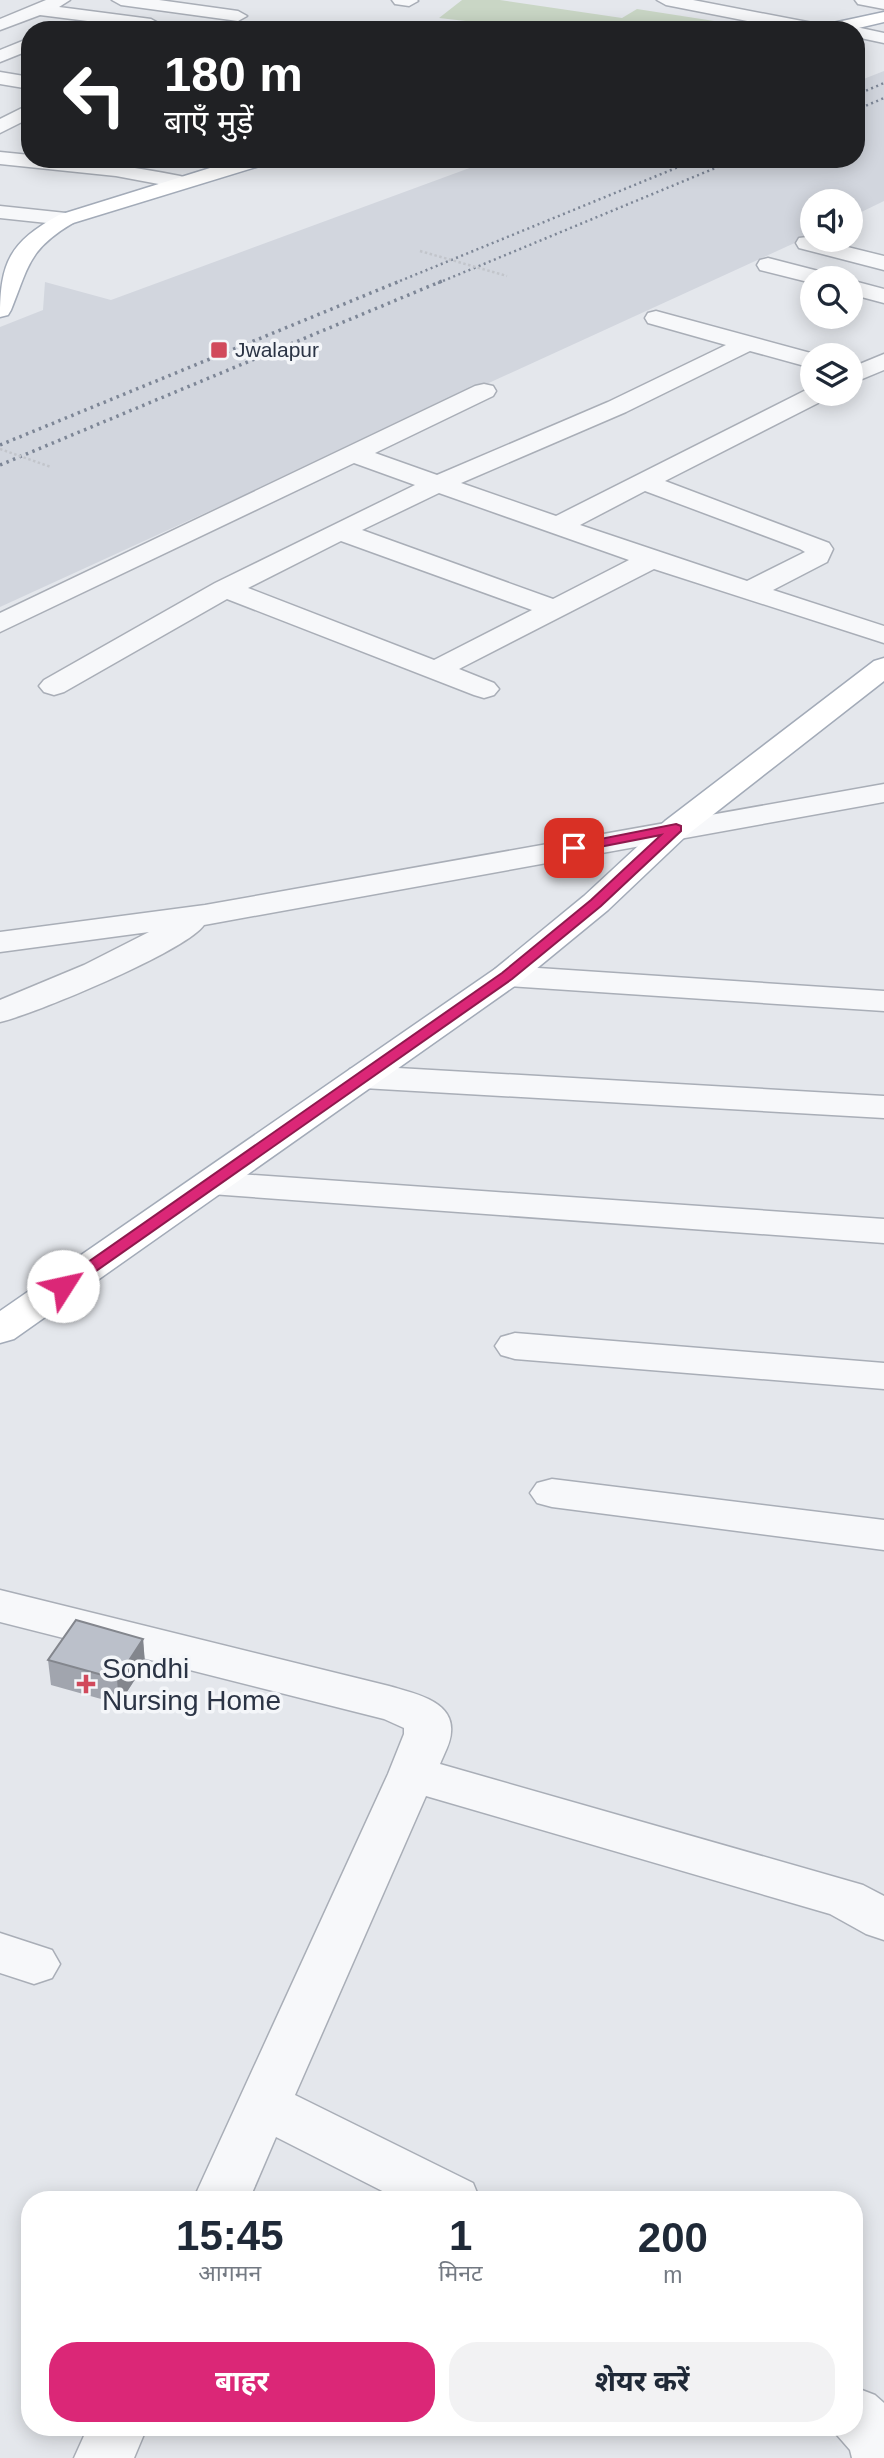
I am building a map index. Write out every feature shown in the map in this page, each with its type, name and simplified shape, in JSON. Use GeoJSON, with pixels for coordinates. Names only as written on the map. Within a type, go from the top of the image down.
{"type":"FeatureCollection","features":[{"type":"Feature","properties":{"kind":"main road"},"geometry":{"type":"LineString","coordinates":[[865,25],[884,17]]}},
{"type":"Feature","properties":{"kind":"main road"},"geometry":{"type":"LineString","coordinates":[[3,299],[24,251],[21,241],[66,219],[180,181],[228,168]]}},
{"type":"Feature","properties":{"kind":"main road"},"geometry":{"type":"LineString","coordinates":[[0,1330],[507,976],[596,903],[676,828],[884,667]]}},
{"type":"Feature","properties":{"kind":"main road"},"geometry":{"type":"LineString","coordinates":[[676,828],[791,770],[884,701]]}},
{"type":"Feature","properties":{"kind":"street"},"geometry":{"type":"LineString","coordinates":[[1,25],[61,0]]}},
{"type":"Feature","properties":{"kind":"street"},"geometry":{"type":"LineString","coordinates":[[121,0],[238,16]]}},
{"type":"Feature","properties":{"kind":"street"},"geometry":{"type":"LineString","coordinates":[[666,0],[786,21]]}},
{"type":"Feature","properties":{"kind":"street"},"geometry":{"type":"LineString","coordinates":[[755,0],[837,21]]}},
{"type":"Feature","properties":{"kind":"street"},"geometry":{"type":"LineString","coordinates":[[864,0],[884,4]]}},
{"type":"Feature","properties":{"kind":"street"},"geometry":{"type":"LineString","coordinates":[[39,10],[127,21]]}},
{"type":"Feature","properties":{"kind":"street"},"geometry":{"type":"LineString","coordinates":[[1,25],[21,28]]}},
{"type":"Feature","properties":{"kind":"street"},"geometry":{"type":"LineString","coordinates":[[865,29],[884,38]]}},
{"type":"Feature","properties":{"kind":"street"},"geometry":{"type":"LineString","coordinates":[[0,57],[21,47]]}},
{"type":"Feature","properties":{"kind":"street"},"geometry":{"type":"LineString","coordinates":[[0,78],[21,82]]}},
{"type":"Feature","properties":{"kind":"street"},"geometry":{"type":"LineString","coordinates":[[0,127],[21,115]]}},
{"type":"Feature","properties":{"kind":"street"},"geometry":{"type":"LineString","coordinates":[[0,158],[21,159]]}},
{"type":"Feature","properties":{"kind":"street"},"geometry":{"type":"LineString","coordinates":[[103,168],[180,181]]}},
{"type":"Feature","properties":{"kind":"street"},"geometry":{"type":"LineString","coordinates":[[0,212],[66,219]]}},
{"type":"Feature","properties":{"kind":"street"},"geometry":{"type":"LineString","coordinates":[[853,254],[884,240]]}},
{"type":"Feature","properties":{"kind":"street"},"geometry":{"type":"LineString","coordinates":[[845,252],[884,262]]}},
{"type":"Feature","properties":{"kind":"street"},"geometry":{"type":"LineString","coordinates":[[768,265],[800,273]]}},
{"type":"Feature","properties":{"kind":"street"},"geometry":{"type":"LineString","coordinates":[[863,290],[884,296]]}},
{"type":"Feature","properties":{"kind":"street"},"geometry":{"type":"LineString","coordinates":[[656,318],[800,358]]}},
{"type":"Feature","properties":{"kind":"street"},"geometry":{"type":"LineString","coordinates":[[54,686],[225,589],[339,531],[439,483],[617,407],[746,344]]}},
{"type":"Feature","properties":{"kind":"street"},"geometry":{"type":"LineString","coordinates":[[863,369],[884,360]]}},
{"type":"Feature","properties":{"kind":"street"},"geometry":{"type":"LineString","coordinates":[[0,624],[484,391]]}},
{"type":"Feature","properties":{"kind":"street"},"geometry":{"type":"LineString","coordinates":[[559,525],[800,403]]}},
{"type":"Feature","properties":{"kind":"street"},"geometry":{"type":"LineString","coordinates":[[353,454],[652,559],[884,635]]}},
{"type":"Feature","properties":{"kind":"street"},"geometry":{"type":"LineString","coordinates":[[643,482],[809,543],[820,550],[817,556],[749,591]]}},
{"type":"Feature","properties":{"kind":"street"},"geometry":{"type":"LineString","coordinates":[[339,531],[556,609]]}},
{"type":"Feature","properties":{"kind":"street"},"geometry":{"type":"LineString","coordinates":[[434,671],[652,559]]}},
{"type":"Feature","properties":{"kind":"street"},"geometry":{"type":"LineString","coordinates":[[225,589],[484,689]]}},
{"type":"Feature","properties":{"kind":"street"},"geometry":{"type":"LineString","coordinates":[[0,942],[205,915],[447,873],[676,828],[884,793]]}},
{"type":"Feature","properties":{"kind":"street"},"geometry":{"type":"LineString","coordinates":[[0,1012],[62,990],[120,963],[205,915]]}},
{"type":"Feature","properties":{"kind":"street"},"geometry":{"type":"LineString","coordinates":[[507,976],[884,1001]]}},
{"type":"Feature","properties":{"kind":"street"},"geometry":{"type":"LineString","coordinates":[[363,1077],[884,1107]]}},
{"type":"Feature","properties":{"kind":"street"},"geometry":{"type":"LineString","coordinates":[[211,1183],[884,1231]]}},
{"type":"Feature","properties":{"kind":"street"},"geometry":{"type":"LineString","coordinates":[[515,1346],[884,1376]]}},
{"type":"Feature","properties":{"kind":"street"},"geometry":{"type":"LineString","coordinates":[[552,1493],[884,1535]]}},
{"type":"Feature","properties":{"kind":"street"},"geometry":{"type":"LineString","coordinates":[[0,1606],[389,1703],[417,1712],[427,1723],[428,1734],[412,1774],[224,2191]]}},
{"type":"Feature","properties":{"kind":"street"},"geometry":{"type":"LineString","coordinates":[[412,1774],[845,1899],[884,1920]]}},
{"type":"Feature","properties":{"kind":"street"},"geometry":{"type":"LineString","coordinates":[[263,2105],[435,2191]]}},
{"type":"Feature","properties":{"kind":"street"},"geometry":{"type":"LineString","coordinates":[[863,2423],[876,2435],[882,2458]]}},
{"type":"Feature","properties":{"kind":"street"},"geometry":{"type":"LineString","coordinates":[[104,2458],[114,2436]]}},
{"type":"Feature","properties":{"kind":"path"},"geometry":{"type":"LineString","coordinates":[[420,251],[507,276]]}},
{"type":"Feature","properties":{"kind":"path"},"geometry":{"type":"LineString","coordinates":[[0,449],[51,467]]}},
{"type":"Feature","properties":{"kind":"shaded area"},"geometry":{"type":"Polygon","coordinates":[[[884,71],[884,201],[863,211],[863,189],[800,189],[800,240],[0,607],[0,327],[43,310],[45,282],[111,300],[470,168],[865,168],[865,78],[884,71]]]}},
{"type":"Feature","properties":{"kind":"green space"},"geometry":{"type":"Polygon","coordinates":[[[462,0],[500,0],[622,18],[637,9],[714,21],[464,21],[439,18],[462,0]]]}},
{"type":"Feature","properties":{"kind":"building"},"geometry":{"type":"Polygon","coordinates":[[[76,1620],[143,1639],[117,1679],[48,1660],[76,1620]]]}},
{"type":"Feature","properties":{"kind":"railway"},"geometry":{"type":"LineString","coordinates":[[865,91],[884,83]]}},
{"type":"Feature","properties":{"kind":"railway"},"geometry":{"type":"LineString","coordinates":[[865,106],[884,98]]}},
{"type":"Feature","properties":{"kind":"railway"},"geometry":{"type":"LineString","coordinates":[[395,283],[676,168]]}},
{"type":"Feature","properties":{"kind":"railway"},"geometry":{"type":"LineString","coordinates":[[438,283],[715,168]]}},
{"type":"Feature","properties":{"kind":"railway"},"geometry":{"type":"LineString","coordinates":[[0,445],[400,281]]}},
{"type":"Feature","properties":{"kind":"railway"},"geometry":{"type":"LineString","coordinates":[[0,465],[442,281]]}},
{"type":"Feature","properties":{"kind":"place","name":"Jwalapur"},"geometry":{"type":"Point","coordinates":[219,350]}},
{"type":"Feature","properties":{"kind":"place","name":"Sondhi Nursing Home"},"geometry":{"type":"Point","coordinates":[86,1684]}},
{"type":"Feature","properties":{"kind":"route"},"geometry":{"type":"LineString","coordinates":[[63,1286],[507,976],[596,903],[676,828],[574,848]]}}]}
